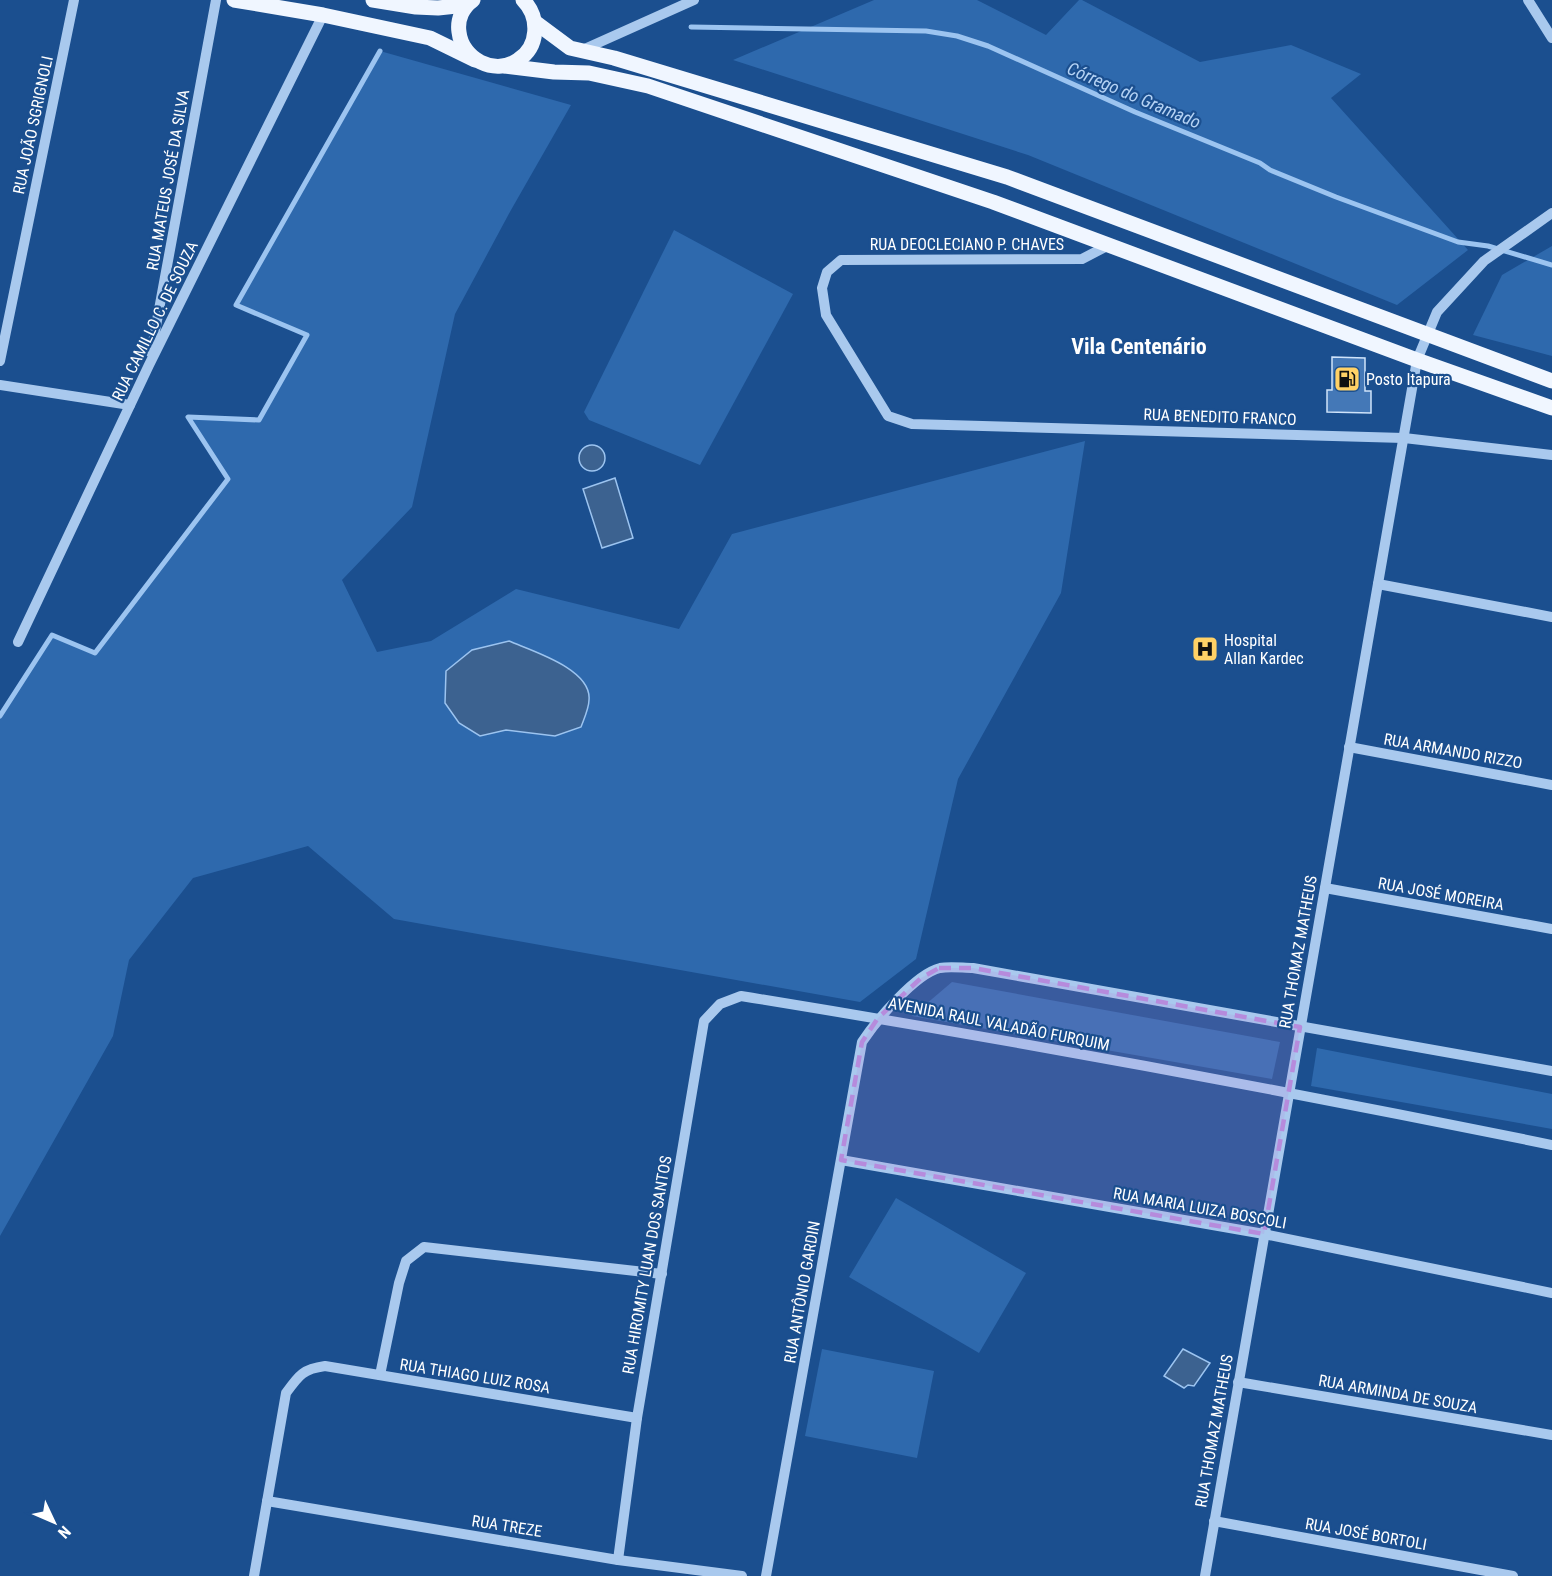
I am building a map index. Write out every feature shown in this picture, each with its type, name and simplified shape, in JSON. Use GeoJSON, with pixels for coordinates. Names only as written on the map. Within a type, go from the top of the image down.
{"type":"FeatureCollection","features":[{"type":"Feature","properties":{"kind":"main road"},"geometry":{"type":"LineString","coordinates":[[234,0],[323,15],[430,38],[491,66],[589,73],[648,86],[993,202],[1552,408]]}},
{"type":"Feature","properties":{"kind":"main road"},"geometry":{"type":"LineString","coordinates":[[373,0],[416,8],[438,9],[470,2]]}},
{"type":"Feature","properties":{"kind":"main road"},"geometry":{"type":"LineString","coordinates":[[470,2],[460,16],[458,30],[461,42],[475,60]]}},
{"type":"Feature","properties":{"kind":"main road"},"geometry":{"type":"LineString","coordinates":[[505,66],[518,60],[528,50],[534,36],[535,22],[528,2]]}},
{"type":"Feature","properties":{"kind":"main road"},"geometry":{"type":"LineString","coordinates":[[535,22],[561,42],[580,51],[625,62],[1007,177],[1552,381]]}},
{"type":"Feature","properties":{"kind":"street","name":"RUA JOÃO SGRIGNOLI"},"geometry":{"type":"LineString","coordinates":[[0,361],[74,0]]}},
{"type":"Feature","properties":{"kind":"street","name":"RUA MATEUS JOSÉ DA SILVA"},"geometry":{"type":"LineString","coordinates":[[149,365],[216,0]]}},
{"type":"Feature","properties":{"kind":"street"},"geometry":{"type":"LineString","coordinates":[[580,51],[694,0]]}},
{"type":"Feature","properties":{"kind":"street"},"geometry":{"type":"LineString","coordinates":[[1528,0],[1552,38]]}},
{"type":"Feature","properties":{"kind":"street","name":"RUA CAMILLO C. DE SOUZA"},"geometry":{"type":"LineString","coordinates":[[18,642],[149,365],[323,15]]}},
{"type":"Feature","properties":{"kind":"street","name":"RUA THOMAZ MATHEUS"},"geometry":{"type":"LineString","coordinates":[[1204,1576],[1417,360],[1437,312],[1484,261],[1552,213]]}},
{"type":"Feature","properties":{"kind":"street","name":"RUA DEOCLECIANO P. CHAVES"},"geometry":{"type":"LineString","coordinates":[[888,416],[826,315],[822,288],[827,272],[841,260],[1082,259],[1109,245]]}},
{"type":"Feature","properties":{"kind":"street"},"geometry":{"type":"LineString","coordinates":[[0,385],[130,405]]}},
{"type":"Feature","properties":{"kind":"street","name":"RUA BENEDITO FRANCO"},"geometry":{"type":"LineString","coordinates":[[888,416],[912,424],[1404,438],[1552,455]]}},
{"type":"Feature","properties":{"kind":"street"},"geometry":{"type":"LineString","coordinates":[[1378,584],[1552,616]]}},
{"type":"Feature","properties":{"kind":"street","name":"RUA ARMANDO RIZZO"},"geometry":{"type":"LineString","coordinates":[[1349,747],[1552,785]]}},
{"type":"Feature","properties":{"kind":"street","name":"RUA JOSÉ MOREIRA"},"geometry":{"type":"LineString","coordinates":[[1325,888],[1552,929]]}},
{"type":"Feature","properties":{"kind":"street","name":"AVENIDA RAUL VALADÃO FURQUIM"},"geometry":{"type":"LineString","coordinates":[[878,1018],[921,978],[939,968],[973,968],[1552,1071]]}},
{"type":"Feature","properties":{"kind":"street","name":"RUA HIROMITY LUAN DOS SANTOS"},"geometry":{"type":"LineString","coordinates":[[618,1560],[637,1418],[704,1021],[720,1004],[741,996],[878,1018]]}},
{"type":"Feature","properties":{"kind":"street","name":"AVENIDA RAUL VALADÃO FURQUIM"},"geometry":{"type":"LineString","coordinates":[[878,1018],[1289,1092],[1552,1145]]}},
{"type":"Feature","properties":{"kind":"street","name":"RUA ANTÔNIO GARDIN"},"geometry":{"type":"LineString","coordinates":[[766,1576],[862,1042],[878,1018]]}},
{"type":"Feature","properties":{"kind":"street","name":"RUA MARIA LUIZA BOSCOLI"},"geometry":{"type":"LineString","coordinates":[[841,1160],[1264,1234],[1552,1293]]}},
{"type":"Feature","properties":{"kind":"street"},"geometry":{"type":"LineString","coordinates":[[380,1375],[399,1283],[406,1261],[424,1247],[662,1274]]}},
{"type":"Feature","properties":{"kind":"street","name":"RUA THIAGO LUIZ ROSA"},"geometry":{"type":"LineString","coordinates":[[267,1501],[286,1393],[309,1368],[325,1366],[637,1418]]}},
{"type":"Feature","properties":{"kind":"street","name":"RUA ARMINDA DE SOUZA"},"geometry":{"type":"LineString","coordinates":[[1238,1382],[1552,1435]]}},
{"type":"Feature","properties":{"kind":"street"},"geometry":{"type":"LineString","coordinates":[[254,1576],[267,1501]]}},
{"type":"Feature","properties":{"kind":"street","name":"RUA TREZE"},"geometry":{"type":"LineString","coordinates":[[267,1501],[618,1560],[742,1576]]}},
{"type":"Feature","properties":{"kind":"street","name":"RUA JOSÉ BORTOLI"},"geometry":{"type":"LineString","coordinates":[[1214,1521],[1513,1576]]}},
{"type":"Feature","properties":{"kind":"highlighted area"},"geometry":{"type":"Polygon","coordinates":[[[939,968],[973,968],[1300,1027],[1264,1234],[841,1160],[862,1042],[878,1018],[921,978],[939,968]]]}},
{"type":"Feature","properties":{"kind":"shaded area"},"geometry":{"type":"Polygon","coordinates":[[[874,0],[977,0],[1046,35],[1079,0],[1082,0],[1200,62],[1291,45],[1361,74],[1331,98],[1468,250],[1397,305],[1028,155],[733,60],[874,0]]]}},
{"type":"Feature","properties":{"kind":"shaded area"},"geometry":{"type":"Polygon","coordinates":[[[380,51],[571,105],[455,314],[412,507],[342,580],[377,652],[431,641],[516,589],[679,629],[732,534],[1085,441],[1061,593],[958,779],[916,959],[860,1002],[394,919],[308,846],[193,878],[129,960],[113,1036],[0,1236],[0,716],[52,635],[96,652],[228,479],[188,417],[259,420],[306,335],[236,305],[380,51]]]}},
{"type":"Feature","properties":{"kind":"shaded area"},"geometry":{"type":"Polygon","coordinates":[[[674,230],[793,294],[700,465],[589,420],[584,412],[674,230]]]}},
{"type":"Feature","properties":{"kind":"shaded area"},"geometry":{"type":"Polygon","coordinates":[[[1552,246],[1552,356],[1473,335],[1502,275],[1552,246]]]}},
{"type":"Feature","properties":{"kind":"shaded area"},"geometry":{"type":"Polygon","coordinates":[[[592,445],[601,449],[605,458],[601,467],[592,471],[583,467],[579,458],[583,449],[592,445]]]}},
{"type":"Feature","properties":{"kind":"shaded area"},"geometry":{"type":"Polygon","coordinates":[[[615,478],[633,538],[602,548],[583,489],[615,478]]]}},
{"type":"Feature","properties":{"kind":"shaded area"},"geometry":{"type":"Polygon","coordinates":[[[509,641],[559,663],[581,679],[587,689],[589,700],[581,727],[555,736],[506,730],[480,736],[459,723],[445,703],[446,671],[472,650],[509,641]]]}},
{"type":"Feature","properties":{"kind":"shaded area"},"geometry":{"type":"Polygon","coordinates":[[[952,982],[1280,1042],[1272,1079],[912,1016],[952,982]]]}},
{"type":"Feature","properties":{"kind":"shaded area"},"geometry":{"type":"Polygon","coordinates":[[[1317,1048],[1552,1094],[1552,1129],[1311,1086],[1317,1048]]]}},
{"type":"Feature","properties":{"kind":"shaded area"},"geometry":{"type":"Polygon","coordinates":[[[896,1198],[1026,1273],[979,1353],[849,1277],[896,1198]]]}},
{"type":"Feature","properties":{"kind":"shaded area"},"geometry":{"type":"Polygon","coordinates":[[[822,1349],[934,1371],[917,1458],[805,1436],[822,1349]]]}},
{"type":"Feature","properties":{"kind":"shaded area"},"geometry":{"type":"Polygon","coordinates":[[[1183,1349],[1210,1363],[1194,1386],[1188,1385],[1184,1388],[1164,1376],[1183,1349]]]}},
{"type":"Feature","properties":{"kind":"building"},"geometry":{"type":"Polygon","coordinates":[[[1332,357],[1365,358],[1365,391],[1371,391],[1371,413],[1327,412],[1327,390],[1332,390],[1332,357]]]}},
{"type":"Feature","properties":{"kind":"waterway","name":"Córrego do Gramado"},"geometry":{"type":"LineString","coordinates":[[691,27],[926,31],[957,36],[988,46],[1135,112],[1336,197],[1458,242],[1488,246],[1552,265]]}},
{"type":"Feature","properties":{"kind":"waterway"},"geometry":{"type":"LineString","coordinates":[[0,716],[52,635],[95,653],[228,479],[188,417],[259,420],[307,335],[236,305],[380,51]]}},
{"type":"Feature","properties":{"kind":"place","name":"Posto Itapura"},"geometry":{"type":"Point","coordinates":[1347,379]}},
{"type":"Feature","properties":{"kind":"place","name":"Hospital Allan Kardec"},"geometry":{"type":"Point","coordinates":[1205,649]}},
{"type":"Feature","properties":{"kind":"district","name":"Vila Centenário"},"geometry":{"type":"Point","coordinates":[1139,346]}}]}
